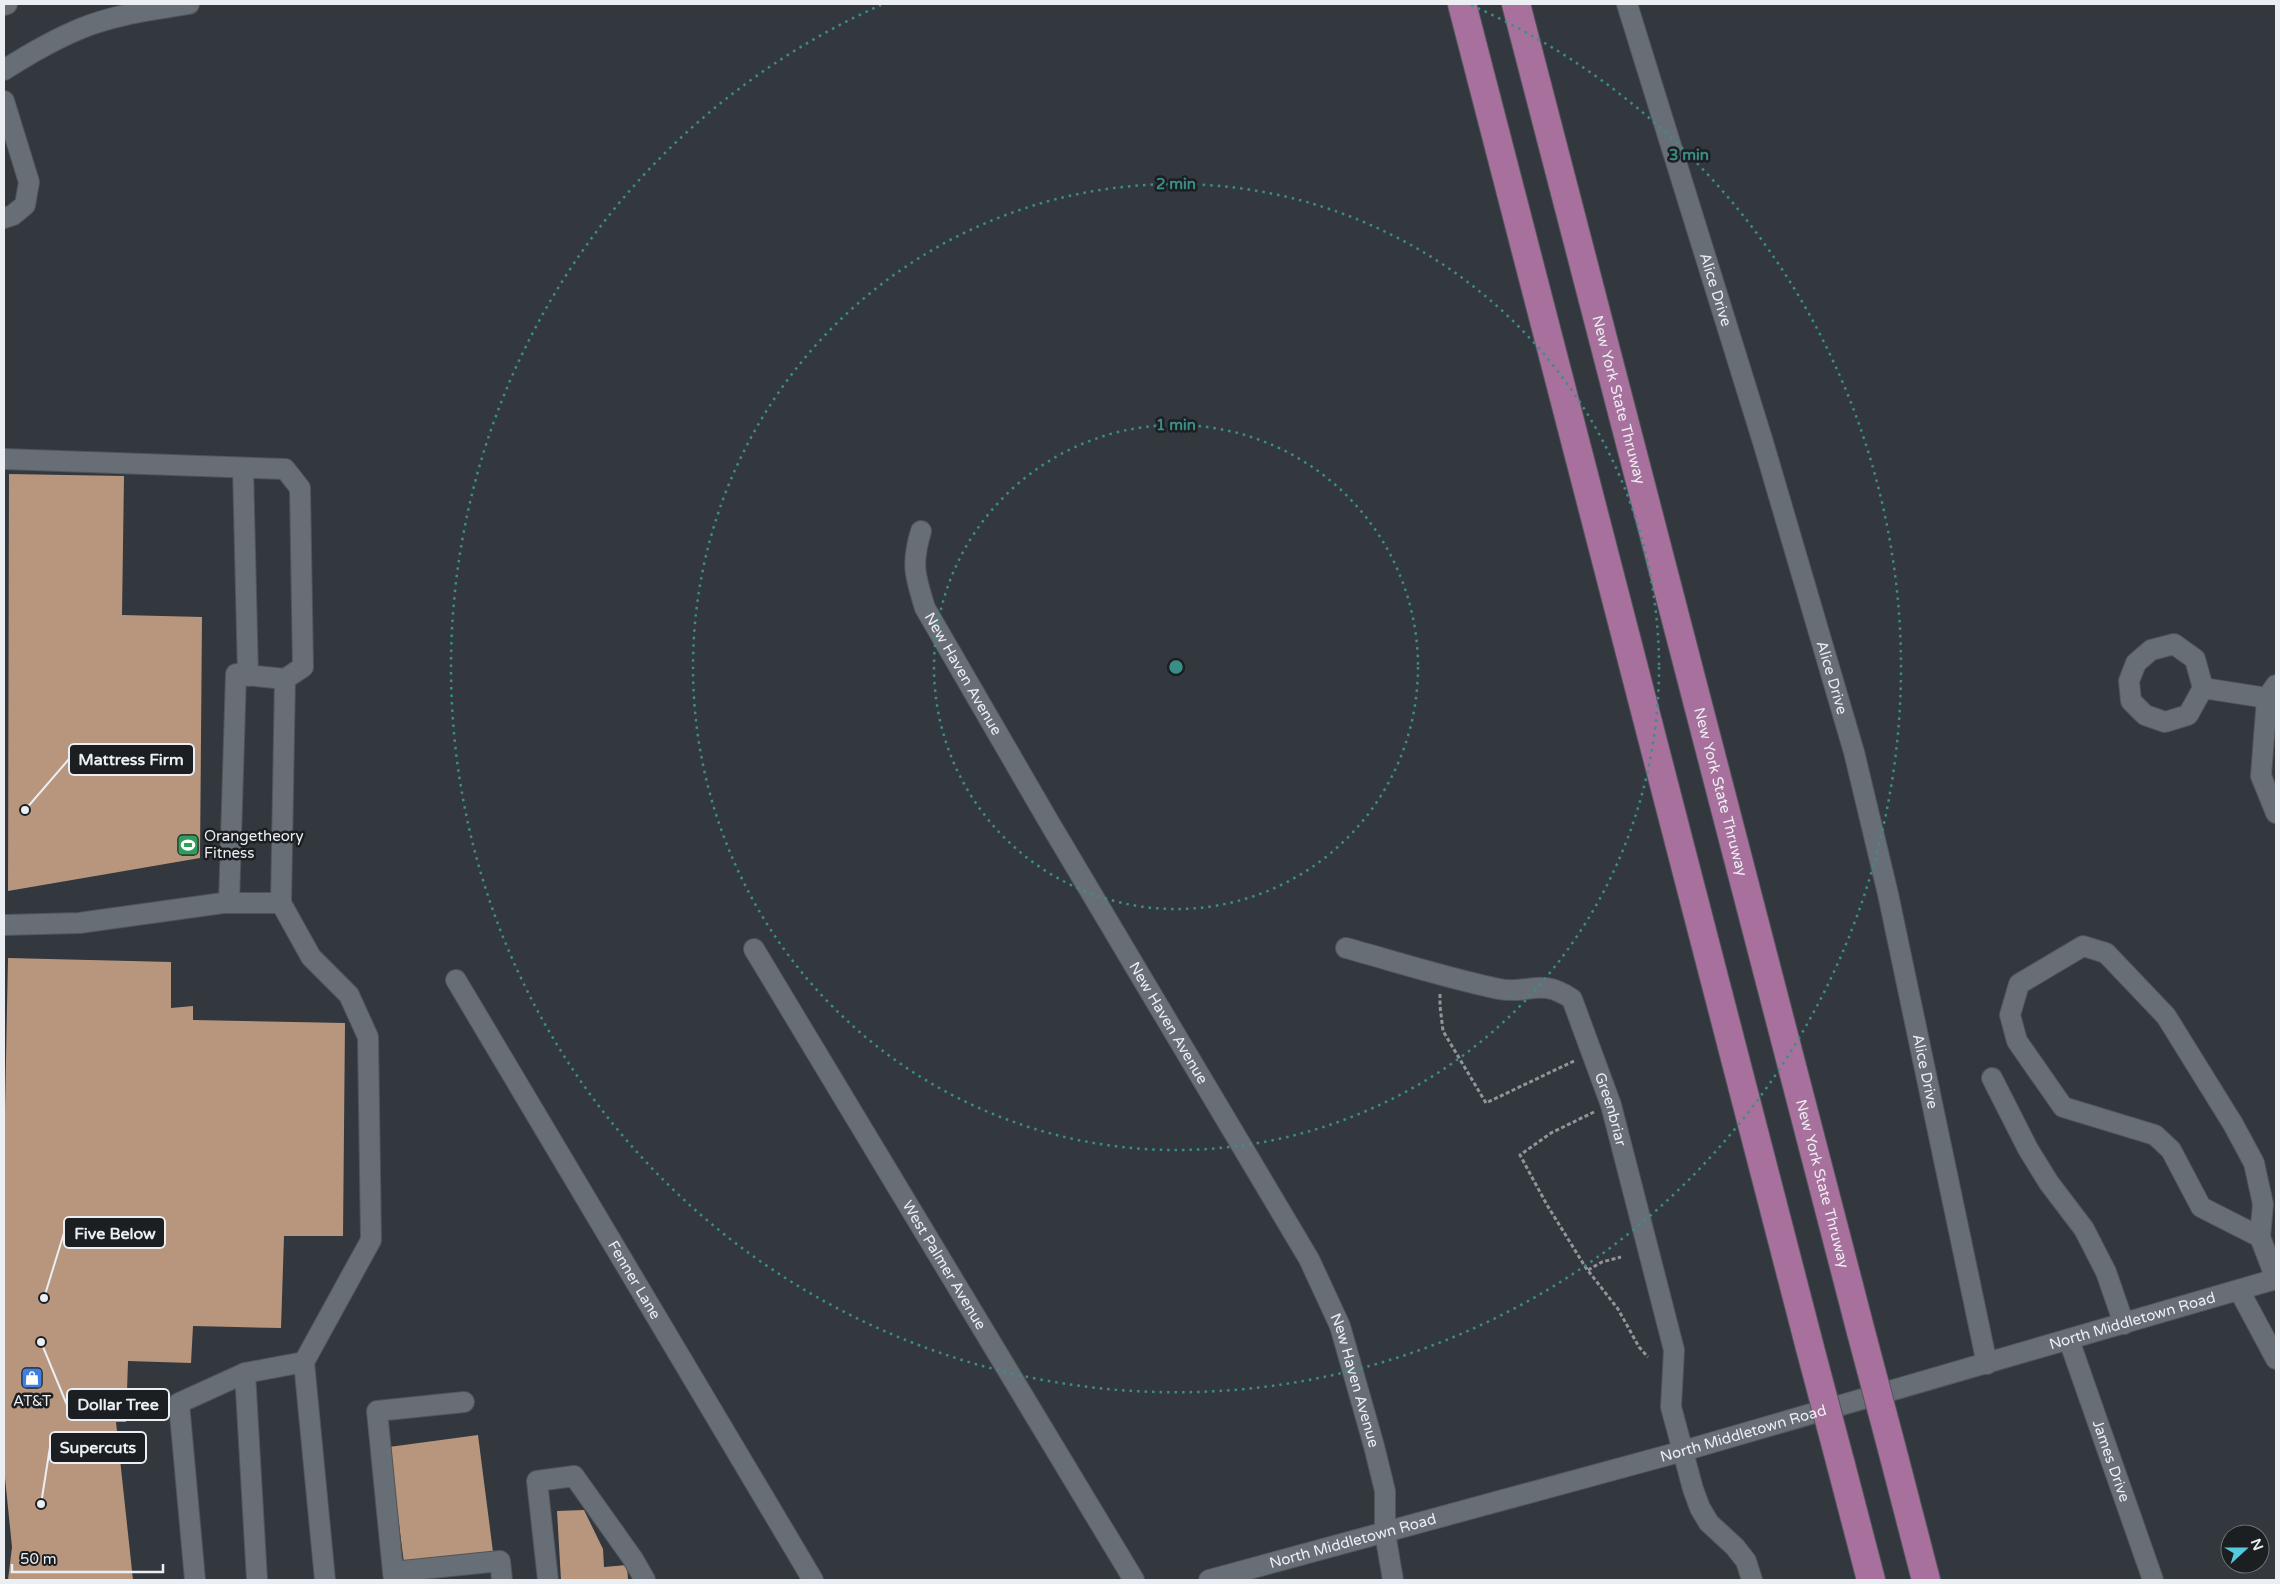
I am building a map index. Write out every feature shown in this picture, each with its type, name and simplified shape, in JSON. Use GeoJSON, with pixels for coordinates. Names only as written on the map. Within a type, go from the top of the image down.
{"type":"FeatureCollection","features":[{"type":"Feature","properties":{"kind":"highway"},"geometry":{"type":"LineString","coordinates":[[1462,4],[1871,1580]]}},
{"type":"Feature","properties":{"kind":"highway","name":"New York State Thruway"},"geometry":{"type":"LineString","coordinates":[[1516,4],[1926,1580]]}},
{"type":"Feature","properties":{"kind":"street"},"geometry":{"type":"LineString","coordinates":[[4,5],[8,4]]}},
{"type":"Feature","properties":{"kind":"street"},"geometry":{"type":"LineString","coordinates":[[4,70],[51,41],[83,27],[111,18],[189,4]]}},
{"type":"Feature","properties":{"kind":"street","name":"Alice Drive"},"geometry":{"type":"LineString","coordinates":[[1627,4],[1760,432],[1854,752],[1888,894],[1987,1364]]}},
{"type":"Feature","properties":{"kind":"street"},"geometry":{"type":"LineString","coordinates":[[4,101],[29,182],[25,206],[13,215],[4,218]]}},
{"type":"Feature","properties":{"kind":"street"},"geometry":{"type":"LineString","coordinates":[[4,459],[285,469],[300,488],[302,667],[285,679],[236,674],[229,903]]}},
{"type":"Feature","properties":{"kind":"street"},"geometry":{"type":"LineString","coordinates":[[243,468],[248,676]]}},
{"type":"Feature","properties":{"kind":"street","name":"New Haven Avenue"},"geometry":{"type":"LineString","coordinates":[[921,531],[915,552],[914,575],[925,608],[1049,822],[1310,1259],[1340,1326],[1374,1446],[1385,1491],[1385,1533],[1393,1580]]}},
{"type":"Feature","properties":{"kind":"street"},"geometry":{"type":"LineString","coordinates":[[285,679],[281,903],[311,957],[349,995],[368,1037],[371,1240],[304,1362],[325,1580]]}},
{"type":"Feature","properties":{"kind":"street"},"geometry":{"type":"LineString","coordinates":[[2203,688],[2271,692],[2261,776],[2276,813]]}},
{"type":"Feature","properties":{"kind":"street"},"geometry":{"type":"LineString","coordinates":[[4,926],[79,922],[229,903],[281,903]]}},
{"type":"Feature","properties":{"kind":"street"},"geometry":{"type":"LineString","coordinates":[[2260,1237],[2201,1207],[2171,1150],[2155,1135],[2062,1107],[2017,1041],[2010,1015],[2019,984],[2083,946],[2106,953],[2166,1016],[2233,1124],[2254,1163],[2263,1204],[2260,1237],[2276,1279]]}},
{"type":"Feature","properties":{"kind":"street","name":"Greenbriar"},"geometry":{"type":"LineString","coordinates":[[1346,948],[1501,989],[1544,987],[1560,990],[1572,999],[1611,1105],[1674,1350],[1671,1407],[1700,1508],[1709,1523],[1735,1547],[1746,1562],[1752,1580]]}},
{"type":"Feature","properties":{"kind":"street","name":"West Palmer Avenue"},"geometry":{"type":"LineString","coordinates":[[754,949],[1134,1580]]}},
{"type":"Feature","properties":{"kind":"street","name":"Fenner Lane"},"geometry":{"type":"LineString","coordinates":[[456,980],[813,1580]]}},
{"type":"Feature","properties":{"kind":"street"},"geometry":{"type":"LineString","coordinates":[[1992,1078],[2028,1149],[2049,1183],[2084,1229],[2106,1272],[2124,1324]]}},
{"type":"Feature","properties":{"kind":"street","name":"North Middletown Road"},"geometry":{"type":"LineString","coordinates":[[1209,1580],[1683,1451],[2276,1279]]}},
{"type":"Feature","properties":{"kind":"street"},"geometry":{"type":"LineString","coordinates":[[2238,1290],[2276,1359]]}},
{"type":"Feature","properties":{"kind":"street","name":"James Drive"},"geometry":{"type":"LineString","coordinates":[[2069,1340],[2153,1580]]}},
{"type":"Feature","properties":{"kind":"street"},"geometry":{"type":"LineString","coordinates":[[195,1580],[179,1403],[245,1373],[304,1362]]}},
{"type":"Feature","properties":{"kind":"street"},"geometry":{"type":"LineString","coordinates":[[245,1373],[257,1580]]}},
{"type":"Feature","properties":{"kind":"street"},"geometry":{"type":"LineString","coordinates":[[464,1402],[377,1411],[393,1576],[500,1561],[502,1580]]}},
{"type":"Feature","properties":{"kind":"street"},"geometry":{"type":"LineString","coordinates":[[548,1580],[537,1481],[574,1476],[634,1559],[645,1580]]}},
{"type":"Feature","properties":{"kind":"path"},"geometry":{"type":"LineString","coordinates":[[1442,974],[1440,1006],[1443,1031],[1486,1103],[1592,1054]]}},
{"type":"Feature","properties":{"kind":"path"},"geometry":{"type":"LineString","coordinates":[[1611,1105],[1551,1133],[1520,1155],[1547,1205],[1588,1270],[1618,1309],[1639,1347],[1648,1357]]}},
{"type":"Feature","properties":{"kind":"path"},"geometry":{"type":"LineString","coordinates":[[1588,1270],[1602,1262],[1621,1257]]}},
{"type":"Feature","properties":{"kind":"building"},"geometry":{"type":"Polygon","coordinates":[[[9,474],[124,476],[122,615],[202,617],[200,858],[8,891],[9,474]]]}},
{"type":"Feature","properties":{"kind":"building"},"geometry":{"type":"Polygon","coordinates":[[[8,958],[171,962],[171,1008],[193,1006],[193,1020],[345,1023],[343,1236],[284,1236],[281,1328],[193,1326],[191,1363],[128,1361],[126,1422],[116,1422],[133,1580],[8,1580],[12,1547],[4,1468],[4,1160],[8,958]]]}},
{"type":"Feature","properties":{"kind":"building"},"geometry":{"type":"Polygon","coordinates":[[[478,1435],[493,1552],[404,1563],[389,1447],[478,1435]]]}},
{"type":"Feature","properties":{"kind":"building"},"geometry":{"type":"Polygon","coordinates":[[[584,1510],[603,1549],[604,1567],[627,1565],[628,1580],[561,1580],[557,1511],[584,1510]]]}},
{"type":"Feature","properties":{"kind":"place","name":"Mattress Firm"},"geometry":{"type":"Point","coordinates":[25,810]}},
{"type":"Feature","properties":{"kind":"place","name":"Orangetheory Fitness"},"geometry":{"type":"Point","coordinates":[188,845]}},
{"type":"Feature","properties":{"kind":"place","name":"Five Below"},"geometry":{"type":"Point","coordinates":[44,1298]}},
{"type":"Feature","properties":{"kind":"place","name":"Dollar Tree"},"geometry":{"type":"Point","coordinates":[41,1342]}},
{"type":"Feature","properties":{"kind":"place","name":"AT&T"},"geometry":{"type":"Point","coordinates":[32,1378]}},
{"type":"Feature","properties":{"kind":"place","name":"Supercuts"},"geometry":{"type":"Point","coordinates":[41,1504]}}]}
